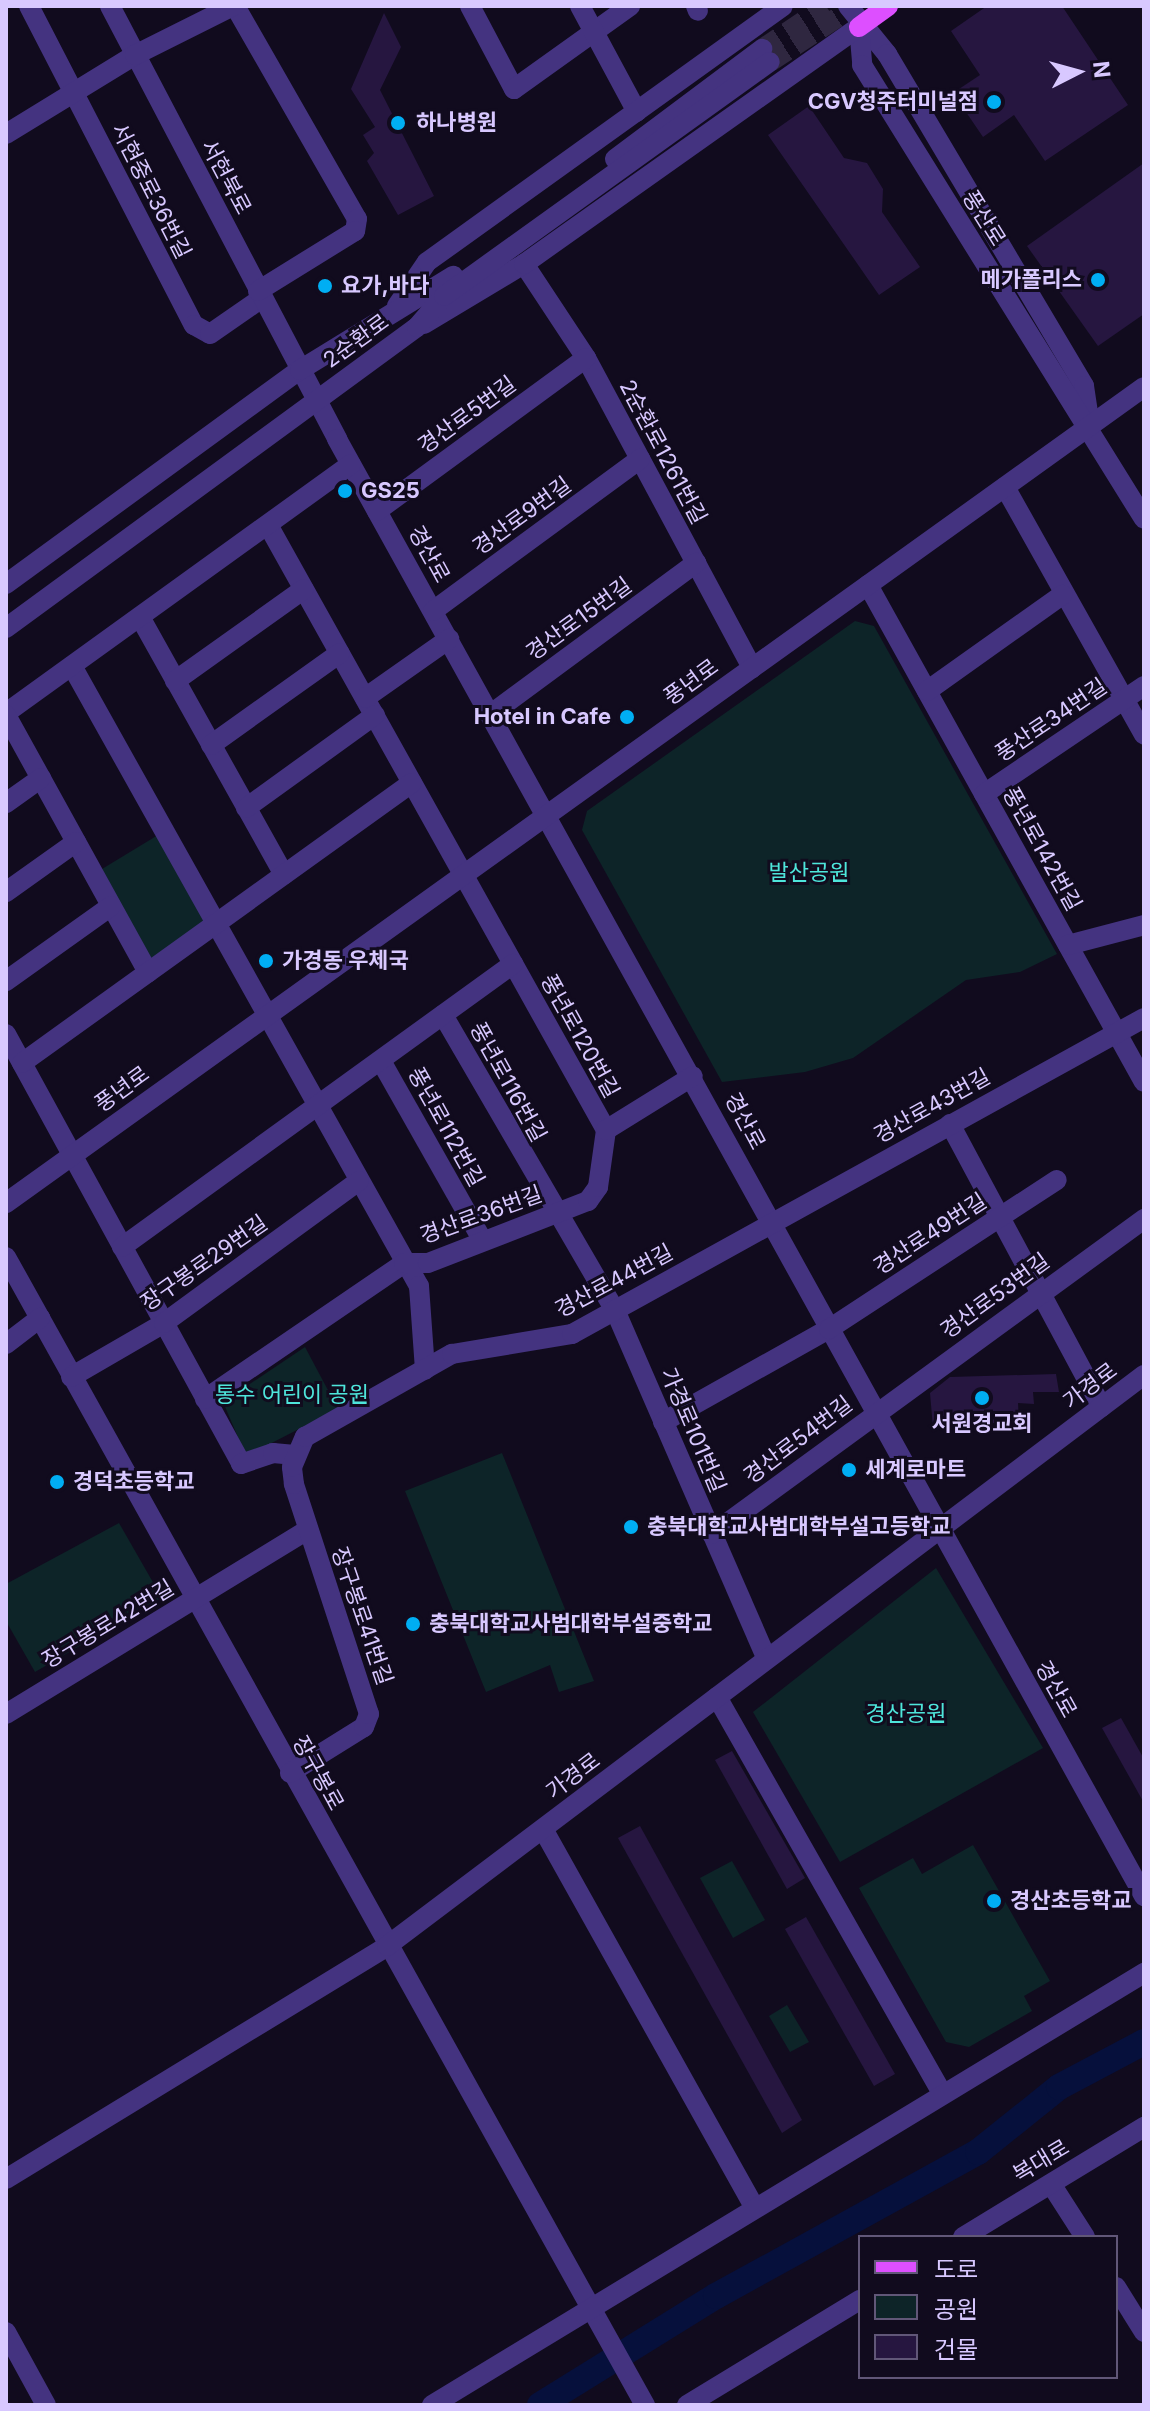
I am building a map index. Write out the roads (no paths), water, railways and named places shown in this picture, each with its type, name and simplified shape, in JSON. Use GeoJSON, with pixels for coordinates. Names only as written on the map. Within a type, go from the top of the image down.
{"type":"FeatureCollection","features":[{"type":"Feature","properties":{"kind":"main road"},"geometry":{"type":"LineString","coordinates":[[859,27],[888,6]]}},
{"type":"Feature","properties":{"kind":"street","name":"서현중로36번길"},"geometry":{"type":"LineString","coordinates":[[29,6],[194,325],[210,334],[260,294]]}},
{"type":"Feature","properties":{"kind":"street","name":"서현북로"},"geometry":{"type":"LineString","coordinates":[[110,6],[300,370]]}},
{"type":"Feature","properties":{"kind":"street"},"geometry":{"type":"LineString","coordinates":[[6,134],[135,55],[234,6],[357,219],[345,238],[260,294]]}},
{"type":"Feature","properties":{"kind":"street"},"geometry":{"type":"LineString","coordinates":[[470,6],[514,89],[630,6]]}},
{"type":"Feature","properties":{"kind":"street"},"geometry":{"type":"LineString","coordinates":[[580,6],[637,112]]}},
{"type":"Feature","properties":{"kind":"street"},"geometry":{"type":"LineString","coordinates":[[397,306],[427,262],[783,6]]}},
{"type":"Feature","properties":{"kind":"street","name":"풍산로"},"geometry":{"type":"LineString","coordinates":[[848,6],[859,27],[887,54],[1084,386],[1090,426],[1144,519]]}},
{"type":"Feature","properties":{"kind":"street"},"geometry":{"type":"LineString","coordinates":[[417,327],[524,264],[859,27]]}},
{"type":"Feature","properties":{"kind":"street","name":"2순환로"},"geometry":{"type":"LineString","coordinates":[[6,584],[300,370],[397,306],[437,287],[766,56],[444,296],[417,327],[6,628]]}},
{"type":"Feature","properties":{"kind":"street","name":"2순환로1261번길"},"geometry":{"type":"LineString","coordinates":[[524,264],[586,358],[752,668]]}},
{"type":"Feature","properties":{"kind":"street","name":"경산로5번길"},"geometry":{"type":"LineString","coordinates":[[377,511],[586,358]]}},
{"type":"Feature","properties":{"kind":"street","name":"경산로"},"geometry":{"type":"LineString","coordinates":[[300,370],[693,1076],[937,1527],[1144,1896]]}},
{"type":"Feature","properties":{"kind":"street","name":"풍년로"},"geometry":{"type":"LineString","coordinates":[[6,1203],[1144,387]]}},
{"type":"Feature","properties":{"kind":"street","name":"경산로9번길"},"geometry":{"type":"LineString","coordinates":[[433,611],[640,459]]}},
{"type":"Feature","properties":{"kind":"street"},"geometry":{"type":"LineString","coordinates":[[148,972],[6,714],[351,464]]}},
{"type":"Feature","properties":{"kind":"street"},"geometry":{"type":"LineString","coordinates":[[1005,487],[1062,595],[1144,735]]}},
{"type":"Feature","properties":{"kind":"street","name":"풍년로120번길"},"geometry":{"type":"LineString","coordinates":[[268,525],[606,1130]]}},
{"type":"Feature","properties":{"kind":"street","name":"경산로15번길"},"geometry":{"type":"LineString","coordinates":[[491,714],[696,563]]}},
{"type":"Feature","properties":{"kind":"street","name":"풍년로142번길"},"geometry":{"type":"LineString","coordinates":[[868,585],[1144,1082]]}},
{"type":"Feature","properties":{"kind":"street"},"geometry":{"type":"LineString","coordinates":[[175,681],[304,589]]}},
{"type":"Feature","properties":{"kind":"street"},"geometry":{"type":"LineString","coordinates":[[927,691],[1062,595]]}},
{"type":"Feature","properties":{"kind":"street"},"geometry":{"type":"LineString","coordinates":[[140,617],[284,875]]}},
{"type":"Feature","properties":{"kind":"street"},"geometry":{"type":"LineString","coordinates":[[246,808],[305,765],[449,639]]}},
{"type":"Feature","properties":{"kind":"street"},"geometry":{"type":"LineString","coordinates":[[211,745],[340,653]]}},
{"type":"Feature","properties":{"kind":"street"},"geometry":{"type":"LineString","coordinates":[[6,1034],[241,1464],[273,1453],[295,1455],[305,1437],[425,1370],[419,1286],[72,666]]}},
{"type":"Feature","properties":{"kind":"street","name":"풍산로34번길"},"geometry":{"type":"LineString","coordinates":[[984,794],[1144,686]]}},
{"type":"Feature","properties":{"kind":"street"},"geometry":{"type":"LineString","coordinates":[[6,803],[41,778]]}},
{"type":"Feature","properties":{"kind":"street"},"geometry":{"type":"LineString","coordinates":[[22,1063],[412,783]]}},
{"type":"Feature","properties":{"kind":"street"},"geometry":{"type":"LineString","coordinates":[[7,891],[76,842]]}},
{"type":"Feature","properties":{"kind":"street"},"geometry":{"type":"LineString","coordinates":[[6,981],[111,906]]}},
{"type":"Feature","properties":{"kind":"street"},"geometry":{"type":"LineString","coordinates":[[1068,945],[1144,925]]}},
{"type":"Feature","properties":{"kind":"street","name":"풍년로120번길"},"geometry":{"type":"LineString","coordinates":[[443,1015],[513,964]]}},
{"type":"Feature","properties":{"kind":"street","name":"풍년로112번길"},"geometry":{"type":"LineString","coordinates":[[443,1015],[381,1061],[483,1241]]}},
{"type":"Feature","properties":{"kind":"street","name":"풍년로116번길"},"geometry":{"type":"LineString","coordinates":[[443,1015],[554,1214],[615,1310]]}},
{"type":"Feature","properties":{"kind":"street","name":"경산로43번길"},"geometry":{"type":"LineString","coordinates":[[772,1223],[1144,1018]]}},
{"type":"Feature","properties":{"kind":"street"},"geometry":{"type":"LineString","coordinates":[[122,1247],[381,1061]]}},
{"type":"Feature","properties":{"kind":"street"},"geometry":{"type":"LineString","coordinates":[[606,1130],[693,1076]]}},
{"type":"Feature","properties":{"kind":"street"},"geometry":{"type":"LineString","coordinates":[[950,1124],[1102,1407]]}},
{"type":"Feature","properties":{"kind":"street","name":"경산로36번길"},"geometry":{"type":"LineString","coordinates":[[205,1399],[404,1263],[428,1263],[596,1195],[606,1130]]}},
{"type":"Feature","properties":{"kind":"street","name":"경산로49번길"},"geometry":{"type":"LineString","coordinates":[[663,1422],[829,1329],[1057,1180]]}},
{"type":"Feature","properties":{"kind":"street","name":"장구봉로29번길"},"geometry":{"type":"LineString","coordinates":[[71,1377],[164,1323],[359,1181]]}},
{"type":"Feature","properties":{"kind":"street","name":"경산로53번길"},"geometry":{"type":"LineString","coordinates":[[874,1413],[1144,1219]]}},
{"type":"Feature","properties":{"kind":"street","name":"경산로44번길"},"geometry":{"type":"LineString","coordinates":[[425,1370],[452,1354],[572,1334],[772,1223]]}},
{"type":"Feature","properties":{"kind":"street","name":"장구봉로"},"geometry":{"type":"LineString","coordinates":[[6,1257],[290,1773],[644,2403]]}},
{"type":"Feature","properties":{"kind":"street","name":"가경로101번길"},"geometry":{"type":"LineString","coordinates":[[615,1310],[766,1658]]}},
{"type":"Feature","properties":{"kind":"street"},"geometry":{"type":"LineString","coordinates":[[6,1344],[40,1318]]}},
{"type":"Feature","properties":{"kind":"street","name":"가경로"},"geometry":{"type":"LineString","coordinates":[[6,2179],[387,1946],[937,1527],[1144,1375]]}},
{"type":"Feature","properties":{"kind":"street","name":"경산로54번길"},"geometry":{"type":"LineString","coordinates":[[712,1534],[874,1413]]}},
{"type":"Feature","properties":{"kind":"street","name":"장구봉로41번길"},"geometry":{"type":"LineString","coordinates":[[290,1773],[364,1727],[369,1714],[294,1484],[295,1455]]}},
{"type":"Feature","properties":{"kind":"street","name":"장구봉로41번길"},"geometry":{"type":"LineString","coordinates":[[194,1599],[308,1530]]}},
{"type":"Feature","properties":{"kind":"street","name":"장구봉로42번길"},"geometry":{"type":"LineString","coordinates":[[6,1714],[194,1599]]}},
{"type":"Feature","properties":{"kind":"street"},"geometry":{"type":"LineString","coordinates":[[717,1697],[941,2092]]}},
{"type":"Feature","properties":{"kind":"street"},"geometry":{"type":"LineString","coordinates":[[543,1829],[754,2206]]}},
{"type":"Feature","properties":{"kind":"street"},"geometry":{"type":"LineString","coordinates":[[432,2405],[941,2092],[1144,1973]]}},
{"type":"Feature","properties":{"kind":"street","name":"복대로"},"geometry":{"type":"LineString","coordinates":[[966,2235],[1144,2127]]}},
{"type":"Feature","properties":{"kind":"street"},"geometry":{"type":"LineString","coordinates":[[1051,2184],[1084,2235]]}},
{"type":"Feature","properties":{"kind":"street"},"geometry":{"type":"LineString","coordinates":[[1118,2290],[1144,2332]]}},
{"type":"Feature","properties":{"kind":"street"},"geometry":{"type":"LineString","coordinates":[[687,2405],[858,2301]]}},
{"type":"Feature","properties":{"kind":"street"},"geometry":{"type":"LineString","coordinates":[[6,2332],[46,2405]]}},
{"type":"Feature","properties":{"kind":"waterway"},"geometry":{"type":"LineString","coordinates":[[540,2405],[716,2296],[978,2152],[1059,2087],[1144,2042]]}},
{"type":"Feature","properties":{"kind":"tunnel"},"geometry":{"type":"LineString","coordinates":[[762,49],[826,6]]}},
{"type":"Feature","properties":{"kind":"tunnel"},"geometry":{"type":"LineString","coordinates":[[770,62],[855,6]]}},
{"type":"Feature","properties":{"kind":"place","name":"CGV청주터미널점"},"geometry":{"type":"Point","coordinates":[994,102]}},
{"type":"Feature","properties":{"kind":"place","name":"하나병원"},"geometry":{"type":"Point","coordinates":[398,123]}},
{"type":"Feature","properties":{"kind":"place","name":"메가폴리스"},"geometry":{"type":"Point","coordinates":[1098,280]}},
{"type":"Feature","properties":{"kind":"place","name":"요가,바다"},"geometry":{"type":"Point","coordinates":[325,286]}},
{"type":"Feature","properties":{"kind":"place","name":"GS25"},"geometry":{"type":"Point","coordinates":[345,491]}},
{"type":"Feature","properties":{"kind":"place","name":"Hotel in Cafe"},"geometry":{"type":"Point","coordinates":[627,717]}},
{"type":"Feature","properties":{"kind":"place","name":"가경동 우체국"},"geometry":{"type":"Point","coordinates":[266,961]}},
{"type":"Feature","properties":{"kind":"place","name":"서원경교회"},"geometry":{"type":"Point","coordinates":[982,1398]}},
{"type":"Feature","properties":{"kind":"place","name":"세계로마트"},"geometry":{"type":"Point","coordinates":[849,1470]}},
{"type":"Feature","properties":{"kind":"place","name":"경덕초등학교"},"geometry":{"type":"Point","coordinates":[57,1482]}},
{"type":"Feature","properties":{"kind":"place","name":"충북대학교사범대학부설고등학교"},"geometry":{"type":"Point","coordinates":[631,1527]}},
{"type":"Feature","properties":{"kind":"place","name":"충북대학교사범대학부설중학교"},"geometry":{"type":"Point","coordinates":[413,1624]}},
{"type":"Feature","properties":{"kind":"place","name":"경산초등학교"},"geometry":{"type":"Point","coordinates":[994,1901]}},
{"type":"Feature","properties":{"kind":"park label","name":"발산공원"},"geometry":{"type":"Point","coordinates":[809,873]}},
{"type":"Feature","properties":{"kind":"park label","name":"통수 어린이 공원"},"geometry":{"type":"Point","coordinates":[292,1395]}},
{"type":"Feature","properties":{"kind":"park label","name":"경산공원"},"geometry":{"type":"Point","coordinates":[906,1714]}}]}
